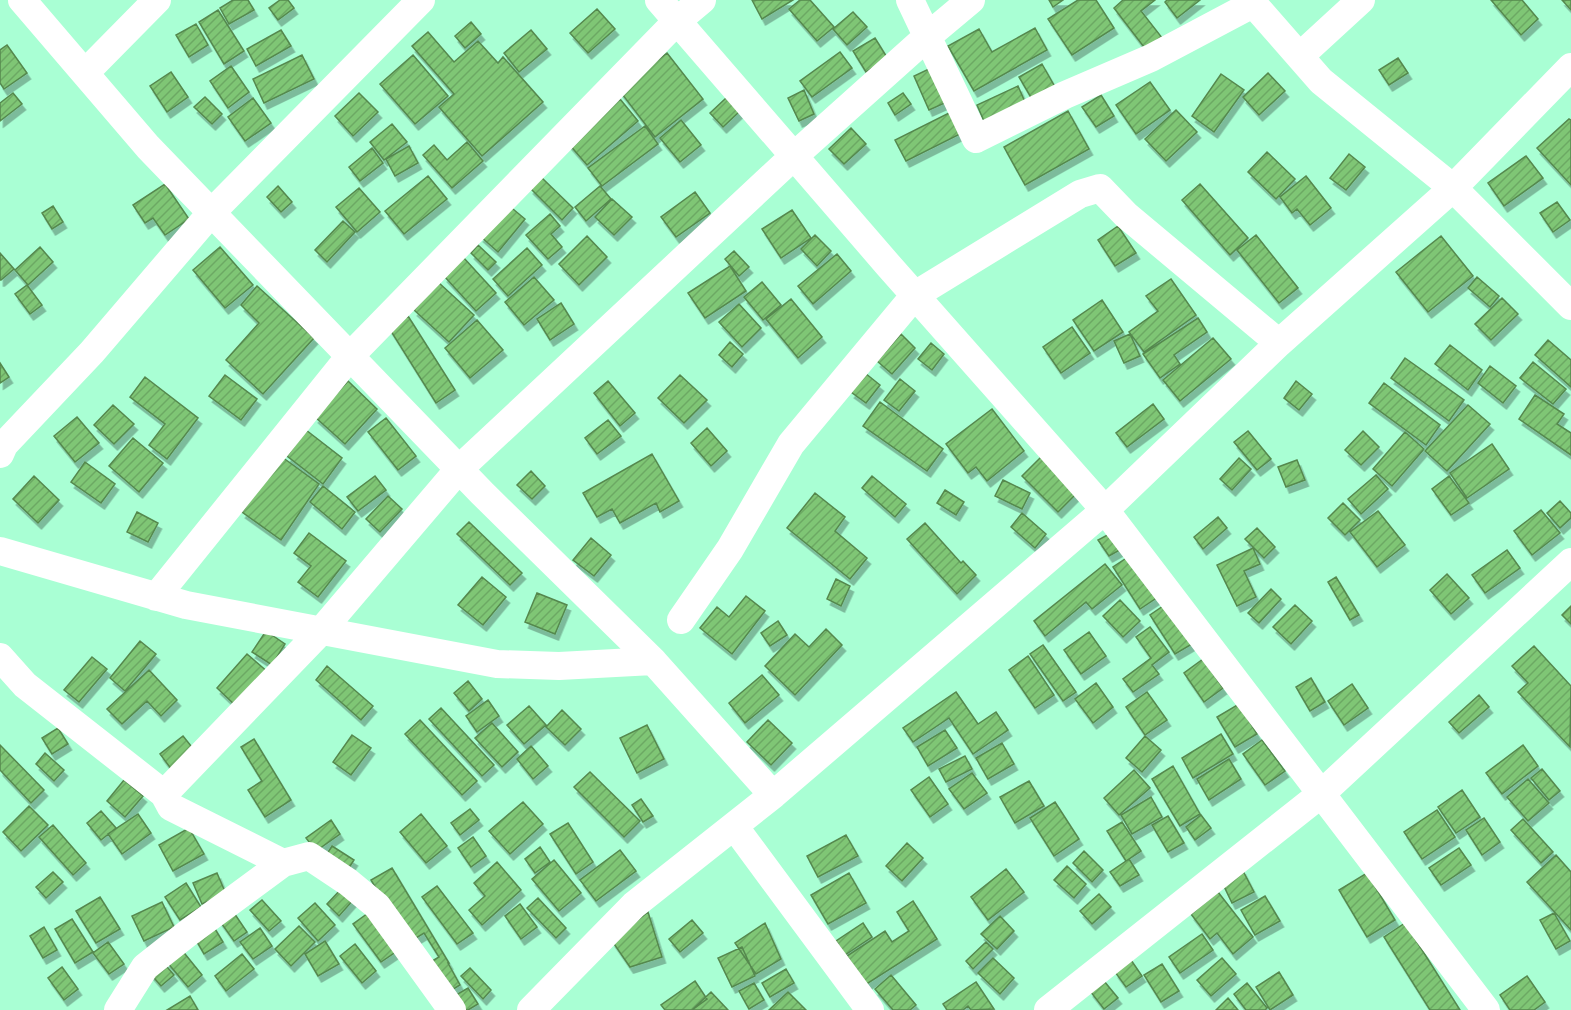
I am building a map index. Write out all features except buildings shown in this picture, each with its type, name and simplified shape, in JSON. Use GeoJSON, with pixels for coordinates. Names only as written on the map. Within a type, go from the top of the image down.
{"type":"FeatureCollection","features":[{"type":"Feature","properties":{"kind":"street"},"geometry":{"type":"LineString","coordinates":[[22,0],[148,147],[459,468],[653,661],[772,795]]}},
{"type":"Feature","properties":{"kind":"street"},"geometry":{"type":"LineString","coordinates":[[85,73],[157,0]]}},
{"type":"Feature","properties":{"kind":"street"},"geometry":{"type":"LineString","coordinates":[[0,454],[4,445],[92,352],[211,213],[421,0]]}},
{"type":"Feature","properties":{"kind":"street"},"geometry":{"type":"LineString","coordinates":[[659,0],[1105,510],[1486,1010]]}},
{"type":"Feature","properties":{"kind":"street"},"geometry":{"type":"LineString","coordinates":[[156,597],[350,356],[677,21],[702,0]]}},
{"type":"Feature","properties":{"kind":"street"},"geometry":{"type":"LineString","coordinates":[[910,0],[976,138],[1065,95],[1151,58],[1252,2],[1321,81],[1453,188],[1571,306]]}},
{"type":"Feature","properties":{"kind":"street"},"geometry":{"type":"LineString","coordinates":[[164,794],[321,631],[459,468],[794,156],[971,0]]}},
{"type":"Feature","properties":{"kind":"street"},"geometry":{"type":"LineString","coordinates":[[1300,56],[1360,0]]}},
{"type":"Feature","properties":{"kind":"street"},"geometry":{"type":"LineString","coordinates":[[531,1010],[633,905],[772,795],[1105,510],[1280,343],[1453,188],[1571,67]]}},
{"type":"Feature","properties":{"kind":"street"},"geometry":{"type":"LineString","coordinates":[[681,620],[730,549],[791,444],[915,295],[1080,194],[1100,188],[1126,215],[1280,343]]}},
{"type":"Feature","properties":{"kind":"street"},"geometry":{"type":"LineString","coordinates":[[0,551],[186,605],[497,664],[559,666],[653,661]]}},
{"type":"Feature","properties":{"kind":"street"},"geometry":{"type":"LineString","coordinates":[[1048,1010],[1321,794],[1571,562]]}},
{"type":"Feature","properties":{"kind":"street"},"geometry":{"type":"LineString","coordinates":[[0,657],[25,686],[164,794],[171,807],[283,863]]}},
{"type":"Feature","properties":{"kind":"street"},"geometry":{"type":"LineString","coordinates":[[734,826],[870,1010]]}},
{"type":"Feature","properties":{"kind":"street"},"geometry":{"type":"LineString","coordinates":[[118,1010],[145,967],[283,863],[309,856],[348,882],[377,906],[452,1010]]}}]}
